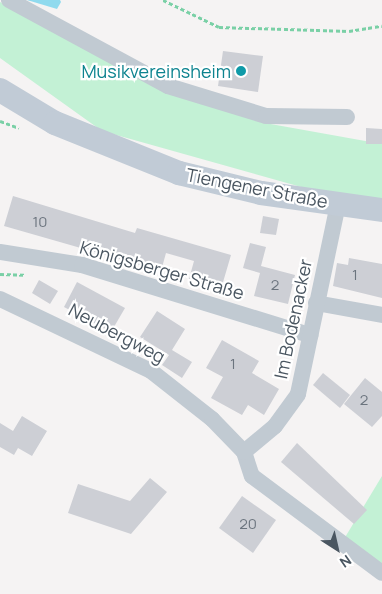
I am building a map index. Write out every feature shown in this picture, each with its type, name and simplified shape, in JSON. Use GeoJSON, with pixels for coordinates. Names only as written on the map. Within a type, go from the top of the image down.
{"type":"FeatureCollection","features":[{"type":"Feature","properties":{"kind":"main road","name":"Tiengener Straße"},"geometry":{"type":"LineString","coordinates":[[0,90],[55,124],[179,173],[261,193],[382,210]]}},
{"type":"Feature","properties":{"kind":"street"},"geometry":{"type":"LineString","coordinates":[[9,0],[168,86],[266,116],[347,117]]}},
{"type":"Feature","properties":{"kind":"street","name":"Im Bodenacker"},"geometry":{"type":"LineString","coordinates":[[244,452],[275,426],[298,394],[338,204]]}},
{"type":"Feature","properties":{"kind":"street","name":"Königsberger Straße"},"geometry":{"type":"LineString","coordinates":[[0,252],[82,265],[310,335]]}},
{"type":"Feature","properties":{"kind":"street","name":"Neubergweg"},"geometry":{"type":"LineString","coordinates":[[0,299],[151,371],[212,419],[244,452],[252,476],[382,573]]}},
{"type":"Feature","properties":{"kind":"street"},"geometry":{"type":"LineString","coordinates":[[316,303],[382,315]]}},
{"type":"Feature","properties":{"kind":"path"},"geometry":{"type":"LineString","coordinates":[[163,0],[219,27],[349,31],[382,26]]}},
{"type":"Feature","properties":{"kind":"green space"},"geometry":{"type":"Polygon","coordinates":[[[0,2],[141,80],[265,123],[382,144],[382,205],[351,201],[102,131],[0,58],[0,2]]]}},
{"type":"Feature","properties":{"kind":"green space"},"geometry":{"type":"Polygon","coordinates":[[[382,476],[382,577],[341,544],[382,476]]]}},
{"type":"Feature","properties":{"kind":"water"},"geometry":{"type":"Polygon","coordinates":[[[27,0],[60,0],[61,2],[57,9],[27,0]]]}},
{"type":"Feature","properties":{"kind":"building","name":"Musikvereinsheim"},"geometry":{"type":"Polygon","coordinates":[[[223,51],[263,56],[258,92],[218,86],[223,51]]]}},
{"type":"Feature","properties":{"kind":"building"},"geometry":{"type":"Polygon","coordinates":[[[366,128],[382,129],[382,144],[366,144],[366,128]]]}},
{"type":"Feature","properties":{"kind":"building"},"geometry":{"type":"Polygon","coordinates":[[[13,196],[135,233],[137,228],[231,255],[221,289],[189,279],[194,261],[166,253],[161,271],[4,226],[13,196]]]}},
{"type":"Feature","properties":{"kind":"building"},"geometry":{"type":"Polygon","coordinates":[[[263,216],[279,219],[276,235],[260,233],[263,216]]]}},
{"type":"Feature","properties":{"kind":"building"},"geometry":{"type":"Polygon","coordinates":[[[250,243],[266,247],[261,266],[295,275],[288,304],[254,296],[260,273],[243,268],[250,243]]]}},
{"type":"Feature","properties":{"kind":"building"},"geometry":{"type":"Polygon","coordinates":[[[349,258],[382,264],[382,298],[333,286],[337,263],[348,265],[349,258]]]}},
{"type":"Feature","properties":{"kind":"building"},"geometry":{"type":"Polygon","coordinates":[[[39,280],[58,291],[50,304],[32,293],[39,280]]]}},
{"type":"Feature","properties":{"kind":"building"},"geometry":{"type":"Polygon","coordinates":[[[77,282],[125,308],[111,332],[64,307],[77,282]]]}},
{"type":"Feature","properties":{"kind":"building"},"geometry":{"type":"Polygon","coordinates":[[[157,311],[185,329],[172,350],[192,362],[182,378],[162,365],[169,355],[140,337],[157,311]]]}},
{"type":"Feature","properties":{"kind":"building"},"geometry":{"type":"Polygon","coordinates":[[[222,340],[259,361],[252,373],[279,389],[264,415],[248,405],[242,415],[211,398],[223,377],[206,368],[222,340]]]}},
{"type":"Feature","properties":{"kind":"building"},"geometry":{"type":"Polygon","coordinates":[[[323,373],[350,395],[340,408],[313,385],[323,373]]]}},
{"type":"Feature","properties":{"kind":"building"},"geometry":{"type":"Polygon","coordinates":[[[365,378],[382,392],[382,416],[372,427],[344,404],[365,378]]]}},
{"type":"Feature","properties":{"kind":"building"},"geometry":{"type":"Polygon","coordinates":[[[22,416],[47,431],[32,456],[18,448],[14,455],[0,447],[0,423],[13,431],[22,416]]]}},
{"type":"Feature","properties":{"kind":"building"},"geometry":{"type":"Polygon","coordinates":[[[297,443],[367,510],[354,524],[281,462],[297,443]]]}},
{"type":"Feature","properties":{"kind":"building"},"geometry":{"type":"Polygon","coordinates":[[[150,478],[167,492],[131,534],[68,513],[78,484],[130,501],[150,478]]]}},
{"type":"Feature","properties":{"kind":"building"},"geometry":{"type":"Polygon","coordinates":[[[242,496],[276,520],[253,553],[219,528],[242,496]]]}},
{"type":"Feature","properties":{"kind":"place","name":"Musikvereinsheim"},"geometry":{"type":"Point","coordinates":[241,71]}}]}
